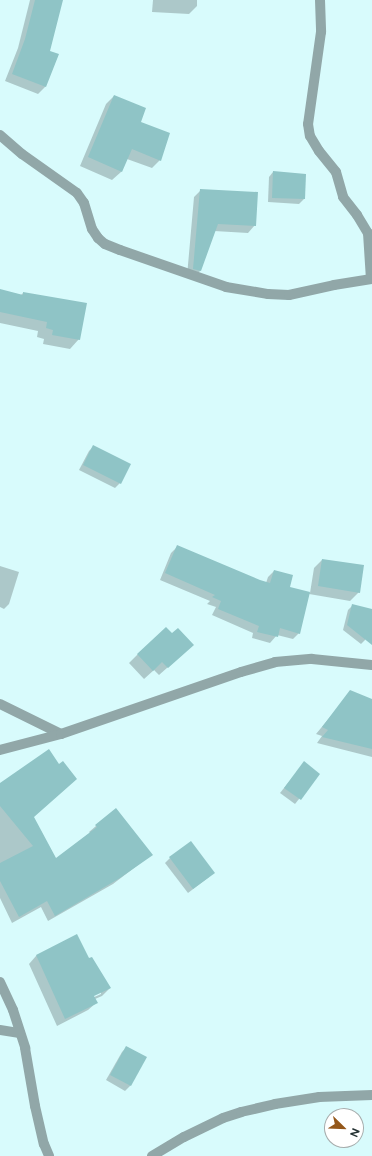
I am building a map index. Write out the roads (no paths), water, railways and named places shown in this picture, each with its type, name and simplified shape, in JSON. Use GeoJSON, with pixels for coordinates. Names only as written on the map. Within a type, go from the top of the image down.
{"type":"FeatureCollection","features":[{"type":"Feature","properties":{"kind":"street"},"geometry":{"type":"LineString","coordinates":[[0,135],[22,154],[77,192],[84,202],[92,229],[98,238],[105,244],[120,250],[226,288],[268,294],[289,295],[371,279],[368,233],[357,215],[343,198],[336,172],[318,151],[310,136],[308,124],[321,32],[320,0]]}},
{"type":"Feature","properties":{"kind":"street"},"geometry":{"type":"LineString","coordinates":[[0,750],[61,734],[241,672],[275,662],[312,659],[372,665]]}},
{"type":"Feature","properties":{"kind":"street"},"geometry":{"type":"LineString","coordinates":[[0,704],[61,734]]}},
{"type":"Feature","properties":{"kind":"street"},"geometry":{"type":"LineString","coordinates":[[0,982],[13,1010],[25,1048],[44,1144],[49,1156]]}},
{"type":"Feature","properties":{"kind":"street"},"geometry":{"type":"LineString","coordinates":[[0,1030],[20,1033]]}},
{"type":"Feature","properties":{"kind":"street"},"geometry":{"type":"LineString","coordinates":[[152,1156],[184,1136],[223,1118],[241,1112],[275,1104],[320,1098],[372,1094]]}}]}
